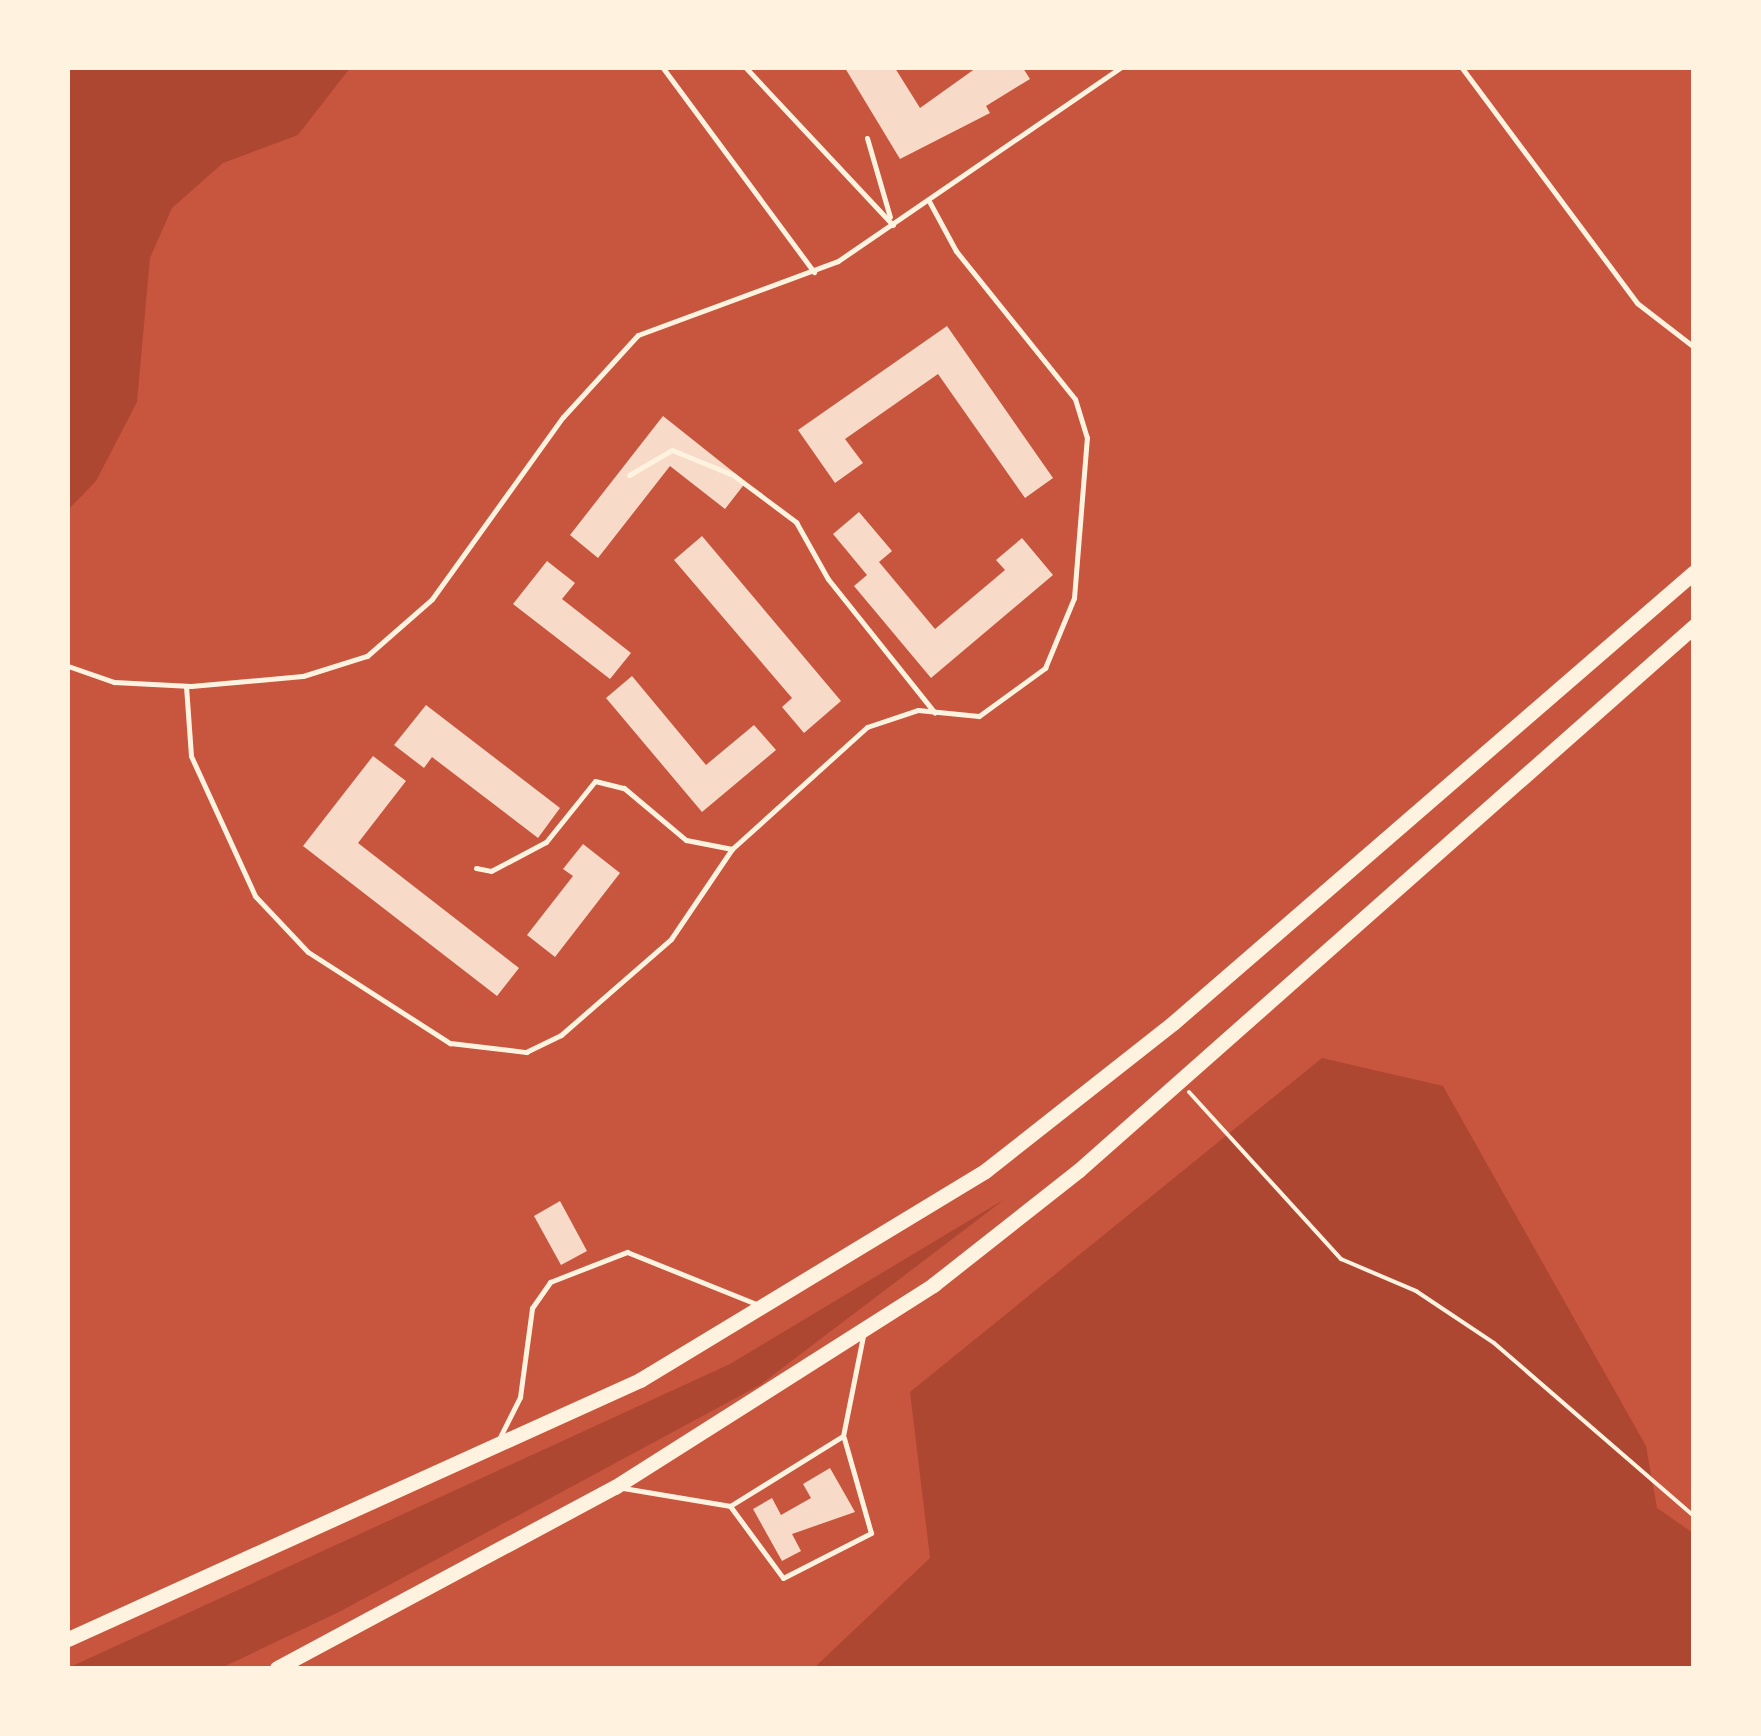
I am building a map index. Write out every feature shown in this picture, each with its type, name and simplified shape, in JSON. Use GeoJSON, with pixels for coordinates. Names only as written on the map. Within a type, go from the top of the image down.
{"type":"FeatureCollection","features":[{"type":"Feature","properties":{"kind":"main road"},"geometry":{"type":"LineString","coordinates":[[68,1638],[474,1461],[771,1309],[985,1172],[1173,1023],[1694,572]]}},
{"type":"Feature","properties":{"kind":"main road"},"geometry":{"type":"LineString","coordinates":[[277,1668],[615,1487],[863,1335],[1079,1170],[1694,626]]}},
{"type":"Feature","properties":{"kind":"lane"},"geometry":{"type":"LineString","coordinates":[[663,68],[814,272]]}},
{"type":"Feature","properties":{"kind":"lane"},"geometry":{"type":"LineString","coordinates":[[746,68],[893,225]]}},
{"type":"Feature","properties":{"kind":"lane"},"geometry":{"type":"LineString","coordinates":[[68,666],[114,682],[186,686],[303,676],[367,656],[432,599],[563,417],[638,335],[814,272],[893,225],[1120,68]]}},
{"type":"Feature","properties":{"kind":"lane"},"geometry":{"type":"LineString","coordinates":[[1462,68],[1637,303],[1694,347]]}},
{"type":"Feature","properties":{"kind":"lane"},"geometry":{"type":"LineString","coordinates":[[867,138],[893,225]]}},
{"type":"Feature","properties":{"kind":"lane"},"geometry":{"type":"LineString","coordinates":[[186,686],[191,756],[255,896],[308,952],[450,1043],[526,1052],[562,1035],[671,939],[732,849],[846,740],[901,712],[956,718],[1002,707],[1045,668],[1074,598],[1088,438],[1075,399],[956,251],[928,201]]}},
{"type":"Feature","properties":{"kind":"lane"},"geometry":{"type":"LineString","coordinates":[[629,475],[672,450],[733,475],[796,522],[828,579],[935,713]]}},
{"type":"Feature","properties":{"kind":"lane"},"geometry":{"type":"LineString","coordinates":[[476,868],[491,871],[546,842],[594,781],[624,788],[686,840],[732,849]]}},
{"type":"Feature","properties":{"kind":"lane"},"geometry":{"type":"LineString","coordinates":[[474,1461],[514,1414],[532,1308],[550,1282],[627,1252],[771,1309]]}},
{"type":"Feature","properties":{"kind":"lane"},"geometry":{"type":"LineString","coordinates":[[730,1506],[783,1578],[871,1533],[843,1436],[863,1335]]}},
{"type":"Feature","properties":{"kind":"lane"},"geometry":{"type":"LineString","coordinates":[[615,1487],[730,1506],[843,1436]]}},
{"type":"Feature","properties":{"kind":"path"},"geometry":{"type":"LineString","coordinates":[[1180,1082],[1341,1259],[1416,1291],[1494,1343],[1694,1516]]}},
{"type":"Feature","properties":{"kind":"shaded area"},"geometry":{"type":"Polygon","coordinates":[[[68,68],[350,68],[298,135],[223,163],[172,208],[150,258],[137,402],[96,481],[68,510],[68,68]]]}},
{"type":"Feature","properties":{"kind":"shaded area"},"geometry":{"type":"Polygon","coordinates":[[[1322,1058],[1443,1086],[1646,1446],[1657,1508],[1693,1533],[1693,1668],[814,1668],[930,1558],[910,1392],[1322,1058]]]}},
{"type":"Feature","properties":{"kind":"shaded area"},"geometry":{"type":"Polygon","coordinates":[[[1005,1199],[760,1385],[339,1612],[221,1668],[68,1668],[730,1364],[1005,1199]]]}},
{"type":"Feature","properties":{"kind":"building"},"geometry":{"type":"Polygon","coordinates":[[[845,68],[895,68],[920,108],[976,68],[1023,68],[1030,79],[986,106],[990,113],[900,159],[845,68]]]}},
{"type":"Feature","properties":{"kind":"building"},"geometry":{"type":"Polygon","coordinates":[[[947,326],[1053,478],[1025,498],[938,374],[845,439],[863,463],[835,483],[798,430],[947,326]]]}},
{"type":"Feature","properties":{"kind":"building"},"geometry":{"type":"Polygon","coordinates":[[[663,416],[746,482],[725,509],[670,466],[598,558],[570,535],[663,416]]]}},
{"type":"Feature","properties":{"kind":"building"},"geometry":{"type":"Polygon","coordinates":[[[859,512],[892,551],[879,562],[935,629],[1005,570],[996,560],[1022,538],[1053,575],[931,678],[854,586],[867,575],[833,534],[859,512]]]}},
{"type":"Feature","properties":{"kind":"building"},"geometry":{"type":"Polygon","coordinates":[[[702,536],[841,701],[804,733],[782,707],[792,698],[674,560],[702,536]]]}},
{"type":"Feature","properties":{"kind":"building"},"geometry":{"type":"Polygon","coordinates":[[[547,561],[575,583],[562,599],[631,653],[610,679],[513,604],[547,561]]]}},
{"type":"Feature","properties":{"kind":"building"},"geometry":{"type":"Polygon","coordinates":[[[632,676],[706,765],[754,725],[776,750],[702,812],[606,698],[632,676]]]}},
{"type":"Feature","properties":{"kind":"building"},"geometry":{"type":"Polygon","coordinates":[[[426,705],[560,808],[538,838],[432,757],[424,768],[394,745],[426,705]]]}},
{"type":"Feature","properties":{"kind":"building"},"geometry":{"type":"Polygon","coordinates":[[[373,756],[406,781],[358,843],[519,968],[497,996],[303,846],[373,756]]]}},
{"type":"Feature","properties":{"kind":"building"},"geometry":{"type":"Polygon","coordinates":[[[583,844],[620,873],[555,957],[527,935],[573,876],[563,869],[583,844]]]}},
{"type":"Feature","properties":{"kind":"building"},"geometry":{"type":"Polygon","coordinates":[[[560,1201],[587,1251],[561,1265],[534,1216],[560,1201]]]}},
{"type":"Feature","properties":{"kind":"building"},"geometry":{"type":"Polygon","coordinates":[[[830,1468],[855,1512],[792,1534],[801,1551],[782,1561],[753,1509],[772,1498],[781,1515],[811,1498],[803,1484],[830,1468]]]}}]}
